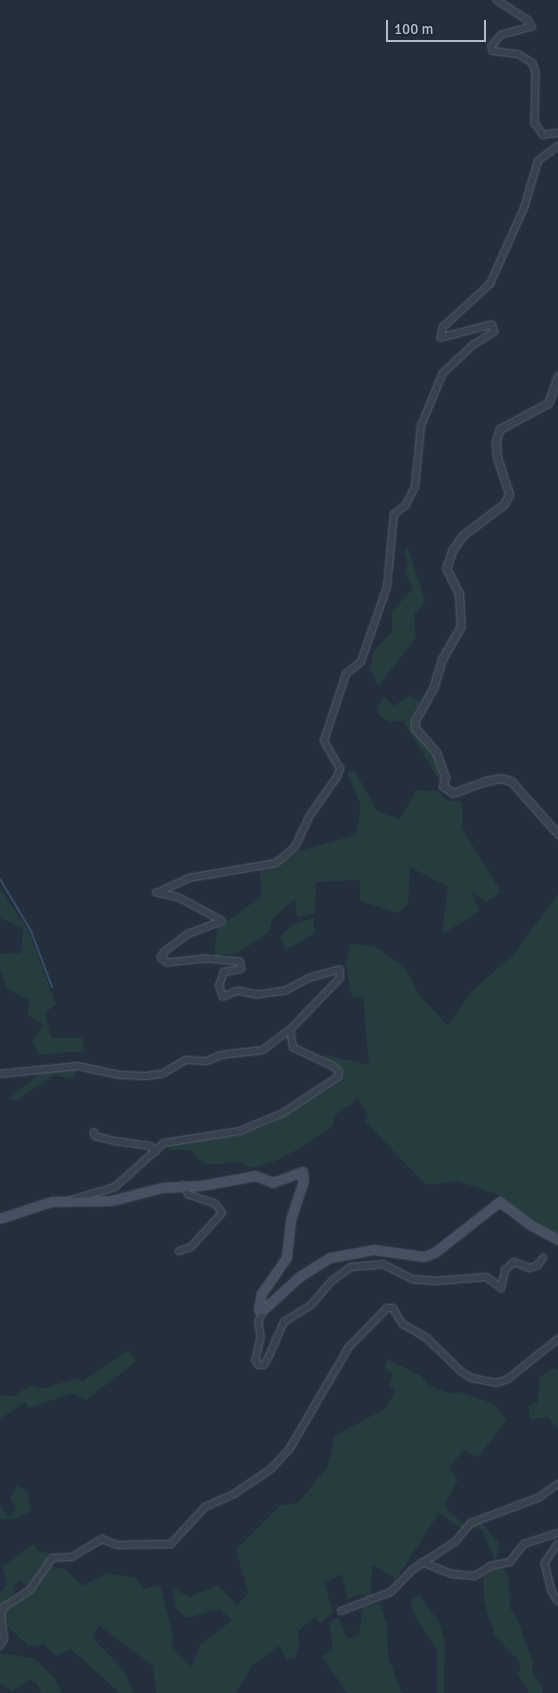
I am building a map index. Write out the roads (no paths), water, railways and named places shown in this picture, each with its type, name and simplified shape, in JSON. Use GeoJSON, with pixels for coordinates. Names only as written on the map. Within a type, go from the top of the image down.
{"type":"FeatureCollection","features":[{"type":"Feature","properties":{"kind":"main road"},"geometry":{"type":"LineString","coordinates":[[0,1219],[28,1208],[65,1202],[112,1201],[162,1188],[202,1186],[256,1176],[273,1183],[299,1172],[305,1175],[291,1220],[287,1258],[258,1302],[259,1310],[265,1309],[300,1276],[331,1258],[374,1250],[425,1257],[435,1253],[500,1202],[530,1225],[558,1240]]}},
{"type":"Feature","properties":{"kind":"street"},"geometry":{"type":"LineString","coordinates":[[497,0],[528,20],[532,27],[502,35],[492,46],[493,51],[518,54],[534,63],[536,73],[536,123],[543,135],[558,133]]}},
{"type":"Feature","properties":{"kind":"street"},"geometry":{"type":"LineString","coordinates":[[0,1074],[78,1066],[120,1075],[162,1074],[186,1060],[207,1061],[221,1055],[263,1050],[290,1030],[334,985],[342,973],[340,970],[310,978],[286,991],[257,994],[238,991],[223,997],[219,986],[224,972],[241,969],[240,962],[206,959],[167,964],[161,958],[164,952],[188,934],[222,921],[179,898],[156,893],[189,878],[276,862],[295,847],[309,817],[337,777],[340,769],[324,741],[346,674],[361,662],[387,587],[394,514],[406,506],[415,487],[421,426],[443,373],[473,345],[494,332],[492,325],[441,338],[443,327],[490,284],[524,208],[538,161],[558,146]]}},
{"type":"Feature","properties":{"kind":"street"},"geometry":{"type":"LineString","coordinates":[[558,376],[548,403],[500,429],[496,440],[497,456],[509,495],[504,504],[463,535],[452,551],[446,568],[459,593],[461,626],[442,660],[433,688],[414,721],[415,728],[436,752],[445,777],[443,786],[453,793],[493,779],[511,781],[558,834]]}},
{"type":"Feature","properties":{"kind":"street"},"geometry":{"type":"LineString","coordinates":[[65,1202],[115,1187],[164,1142],[240,1131],[269,1120],[338,1077],[339,1072],[334,1067],[293,1048],[290,1030]]}},
{"type":"Feature","properties":{"kind":"street"},"geometry":{"type":"LineString","coordinates":[[94,1132],[95,1136],[114,1141],[150,1146],[156,1151]]}},
{"type":"Feature","properties":{"kind":"street"},"geometry":{"type":"LineString","coordinates":[[179,1251],[191,1247],[222,1212],[215,1204],[189,1195],[183,1186]]}},
{"type":"Feature","properties":{"kind":"street"},"geometry":{"type":"LineString","coordinates":[[265,1309],[259,1321],[261,1338],[256,1360],[259,1365],[264,1364],[268,1358],[284,1322],[311,1305],[333,1280],[352,1267],[383,1264],[413,1279],[435,1281],[487,1277],[501,1288],[505,1270],[514,1262],[530,1268],[537,1266],[543,1258]]}},
{"type":"Feature","properties":{"kind":"street"},"geometry":{"type":"LineString","coordinates":[[0,1646],[4,1639],[0,1614],[4,1607],[30,1590],[52,1558],[72,1557],[102,1539],[118,1545],[172,1544],[205,1507],[234,1494],[272,1469],[289,1450],[346,1353],[388,1308],[393,1308],[403,1324],[427,1338],[462,1372],[472,1378],[497,1383],[508,1379],[558,1339]]}},
{"type":"Feature","properties":{"kind":"street"},"geometry":{"type":"LineString","coordinates":[[341,1610],[383,1598],[422,1562],[455,1542],[478,1519],[538,1498],[558,1484]]}},
{"type":"Feature","properties":{"kind":"street"},"geometry":{"type":"LineString","coordinates":[[422,1562],[452,1574],[475,1576],[491,1566],[510,1562],[524,1544],[558,1533]]}},
{"type":"Feature","properties":{"kind":"street"},"geometry":{"type":"LineString","coordinates":[[558,1544],[545,1563],[552,1592],[558,1601]]}},
{"type":"Feature","properties":{"kind":"waterway"},"geometry":{"type":"LineString","coordinates":[[0,879],[31,931],[52,987]]}}]}
